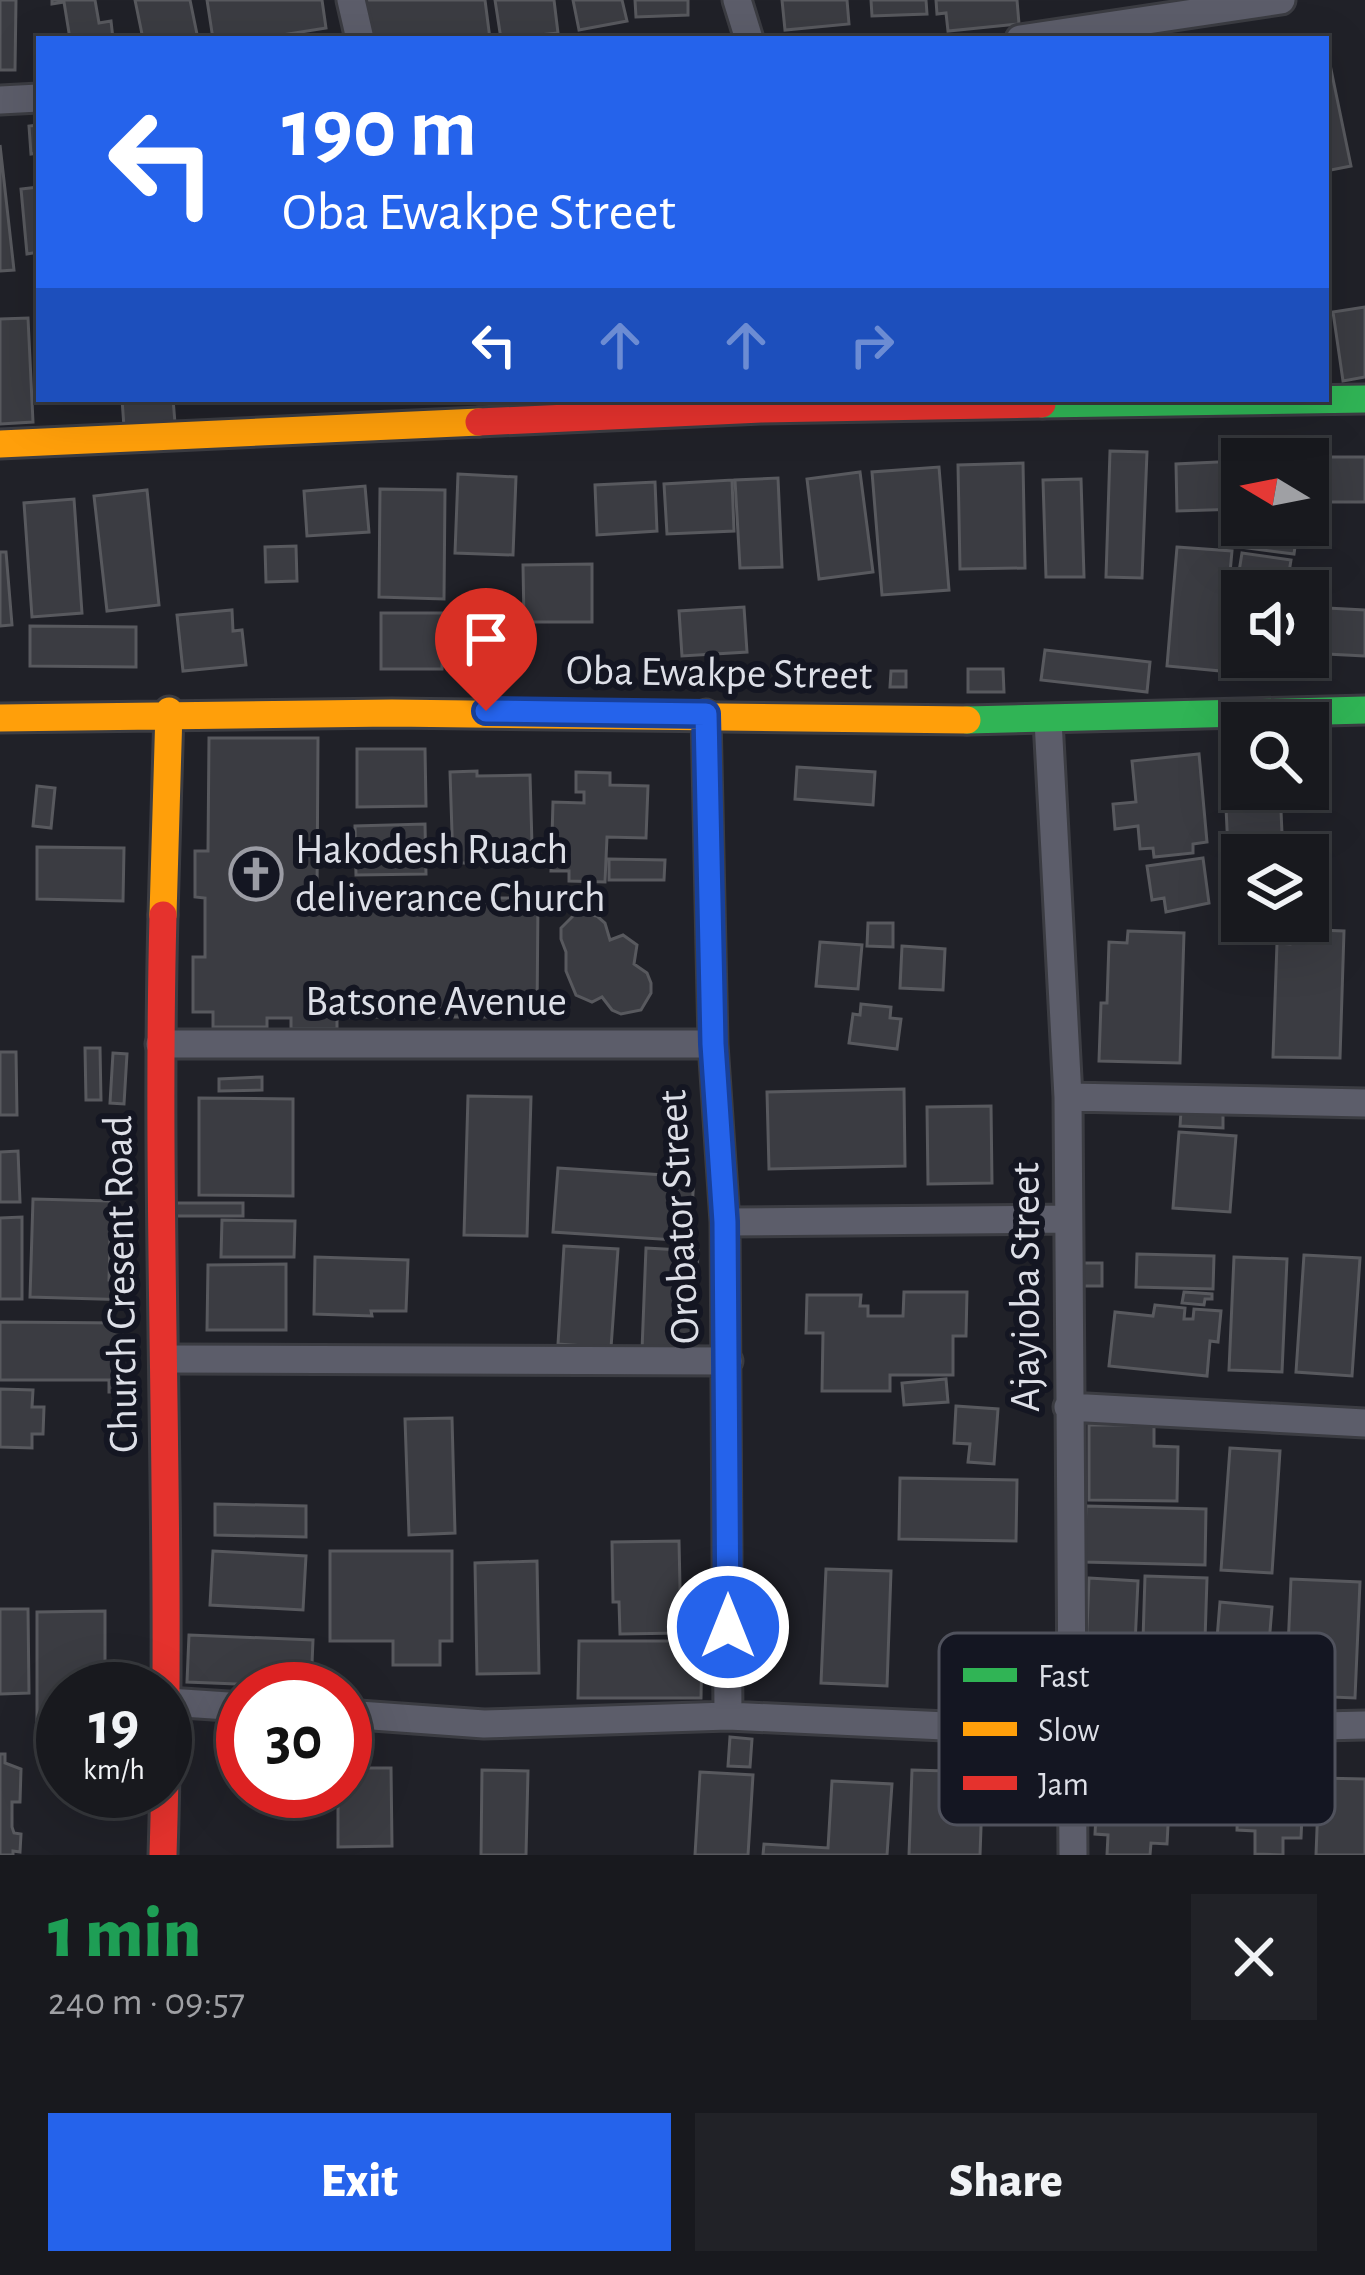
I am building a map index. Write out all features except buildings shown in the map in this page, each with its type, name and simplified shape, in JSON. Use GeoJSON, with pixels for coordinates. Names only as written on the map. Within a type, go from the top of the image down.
{"type":"FeatureCollection","features":[{"type":"Feature","properties":{"kind":"street"},"geometry":{"type":"LineString","coordinates":[[351,0],[359,36]]}},
{"type":"Feature","properties":{"kind":"street"},"geometry":{"type":"LineString","coordinates":[[737,0],[748,36]]}},
{"type":"Feature","properties":{"kind":"street"},"geometry":{"type":"LineString","coordinates":[[1032,36],[1127,13],[1281,0]]}},
{"type":"Feature","properties":{"kind":"street"},"geometry":{"type":"LineString","coordinates":[[0,100],[36,98]]}},
{"type":"Feature","properties":{"kind":"street"},"geometry":{"type":"LineString","coordinates":[[1329,400],[1365,399]]}},
{"type":"Feature","properties":{"kind":"street"},"geometry":{"type":"LineString","coordinates":[[0,444],[761,409],[1184,402]]}},
{"type":"Feature","properties":{"kind":"street","name":"Oba Ewakpe Street"},"geometry":{"type":"LineString","coordinates":[[0,718],[170,711],[1048,720],[1365,710]]}},
{"type":"Feature","properties":{"kind":"street","name":"Church Cresent Road"},"geometry":{"type":"LineString","coordinates":[[168,1662],[160,1044],[170,711]]}},
{"type":"Feature","properties":{"kind":"street","name":"Orobator Street"},"geometry":{"type":"LineString","coordinates":[[706,714],[713,1044],[725,1222],[728,1716]]}},
{"type":"Feature","properties":{"kind":"street","name":"Ajayioba Street"},"geometry":{"type":"LineString","coordinates":[[1048,720],[1068,1097],[1073,1633]]}},
{"type":"Feature","properties":{"kind":"street","name":"Batsone Avenue"},"geometry":{"type":"LineString","coordinates":[[160,1044],[713,1044]]}},
{"type":"Feature","properties":{"kind":"street"},"geometry":{"type":"LineString","coordinates":[[1068,1097],[1365,1103]]}},
{"type":"Feature","properties":{"kind":"street"},"geometry":{"type":"LineString","coordinates":[[725,1222],[1067,1219]]}},
{"type":"Feature","properties":{"kind":"street"},"geometry":{"type":"LineString","coordinates":[[164,1359],[728,1360]]}},
{"type":"Feature","properties":{"kind":"street"},"geometry":{"type":"LineString","coordinates":[[1069,1407],[1365,1423]]}},
{"type":"Feature","properties":{"kind":"street"},"geometry":{"type":"LineString","coordinates":[[372,1716],[484,1724],[728,1716],[939,1726]]}},
{"type":"Feature","properties":{"kind":"street"},"geometry":{"type":"LineString","coordinates":[[1335,1726],[1365,1725]]}},
{"type":"Feature","properties":{"kind":"street","name":"Church Cresent Road"},"geometry":{"type":"LineString","coordinates":[[164,1855],[165,1818]]}},
{"type":"Feature","properties":{"kind":"street","name":"Ajayioba Street"},"geometry":{"type":"LineString","coordinates":[[1073,1825],[1073,1855]]}},
{"type":"Feature","properties":{"kind":"traffic: fast"},"geometry":{"type":"LineString","coordinates":[[1329,400],[1365,399]]}},
{"type":"Feature","properties":{"kind":"traffic: fast"},"geometry":{"type":"LineString","coordinates":[[1042,404],[1171,402]]}},
{"type":"Feature","properties":{"kind":"traffic: fast"},"geometry":{"type":"LineString","coordinates":[[967,720],[1365,710]]}},
{"type":"Feature","properties":{"kind":"traffic: slow"},"geometry":{"type":"LineString","coordinates":[[0,444],[479,422]]}},
{"type":"Feature","properties":{"kind":"traffic: slow"},"geometry":{"type":"LineString","coordinates":[[163,915],[169,711]]}},
{"type":"Feature","properties":{"kind":"traffic: slow"},"geometry":{"type":"LineString","coordinates":[[0,718],[392,713],[967,720]]}},
{"type":"Feature","properties":{"kind":"traffic: jam"},"geometry":{"type":"LineString","coordinates":[[479,422],[761,409],[1042,404]]}},
{"type":"Feature","properties":{"kind":"traffic: jam"},"geometry":{"type":"LineString","coordinates":[[163,915],[163,1855]]}},
{"type":"Feature","properties":{"kind":"place","name":"Hakodesh Ruach deliverance Church"},"geometry":{"type":"Point","coordinates":[256,874]}},
{"type":"Feature","properties":{"kind":"route"},"geometry":{"type":"LineString","coordinates":[[486,711],[706,714],[713,1044],[725,1222],[728,1627]]}}]}
